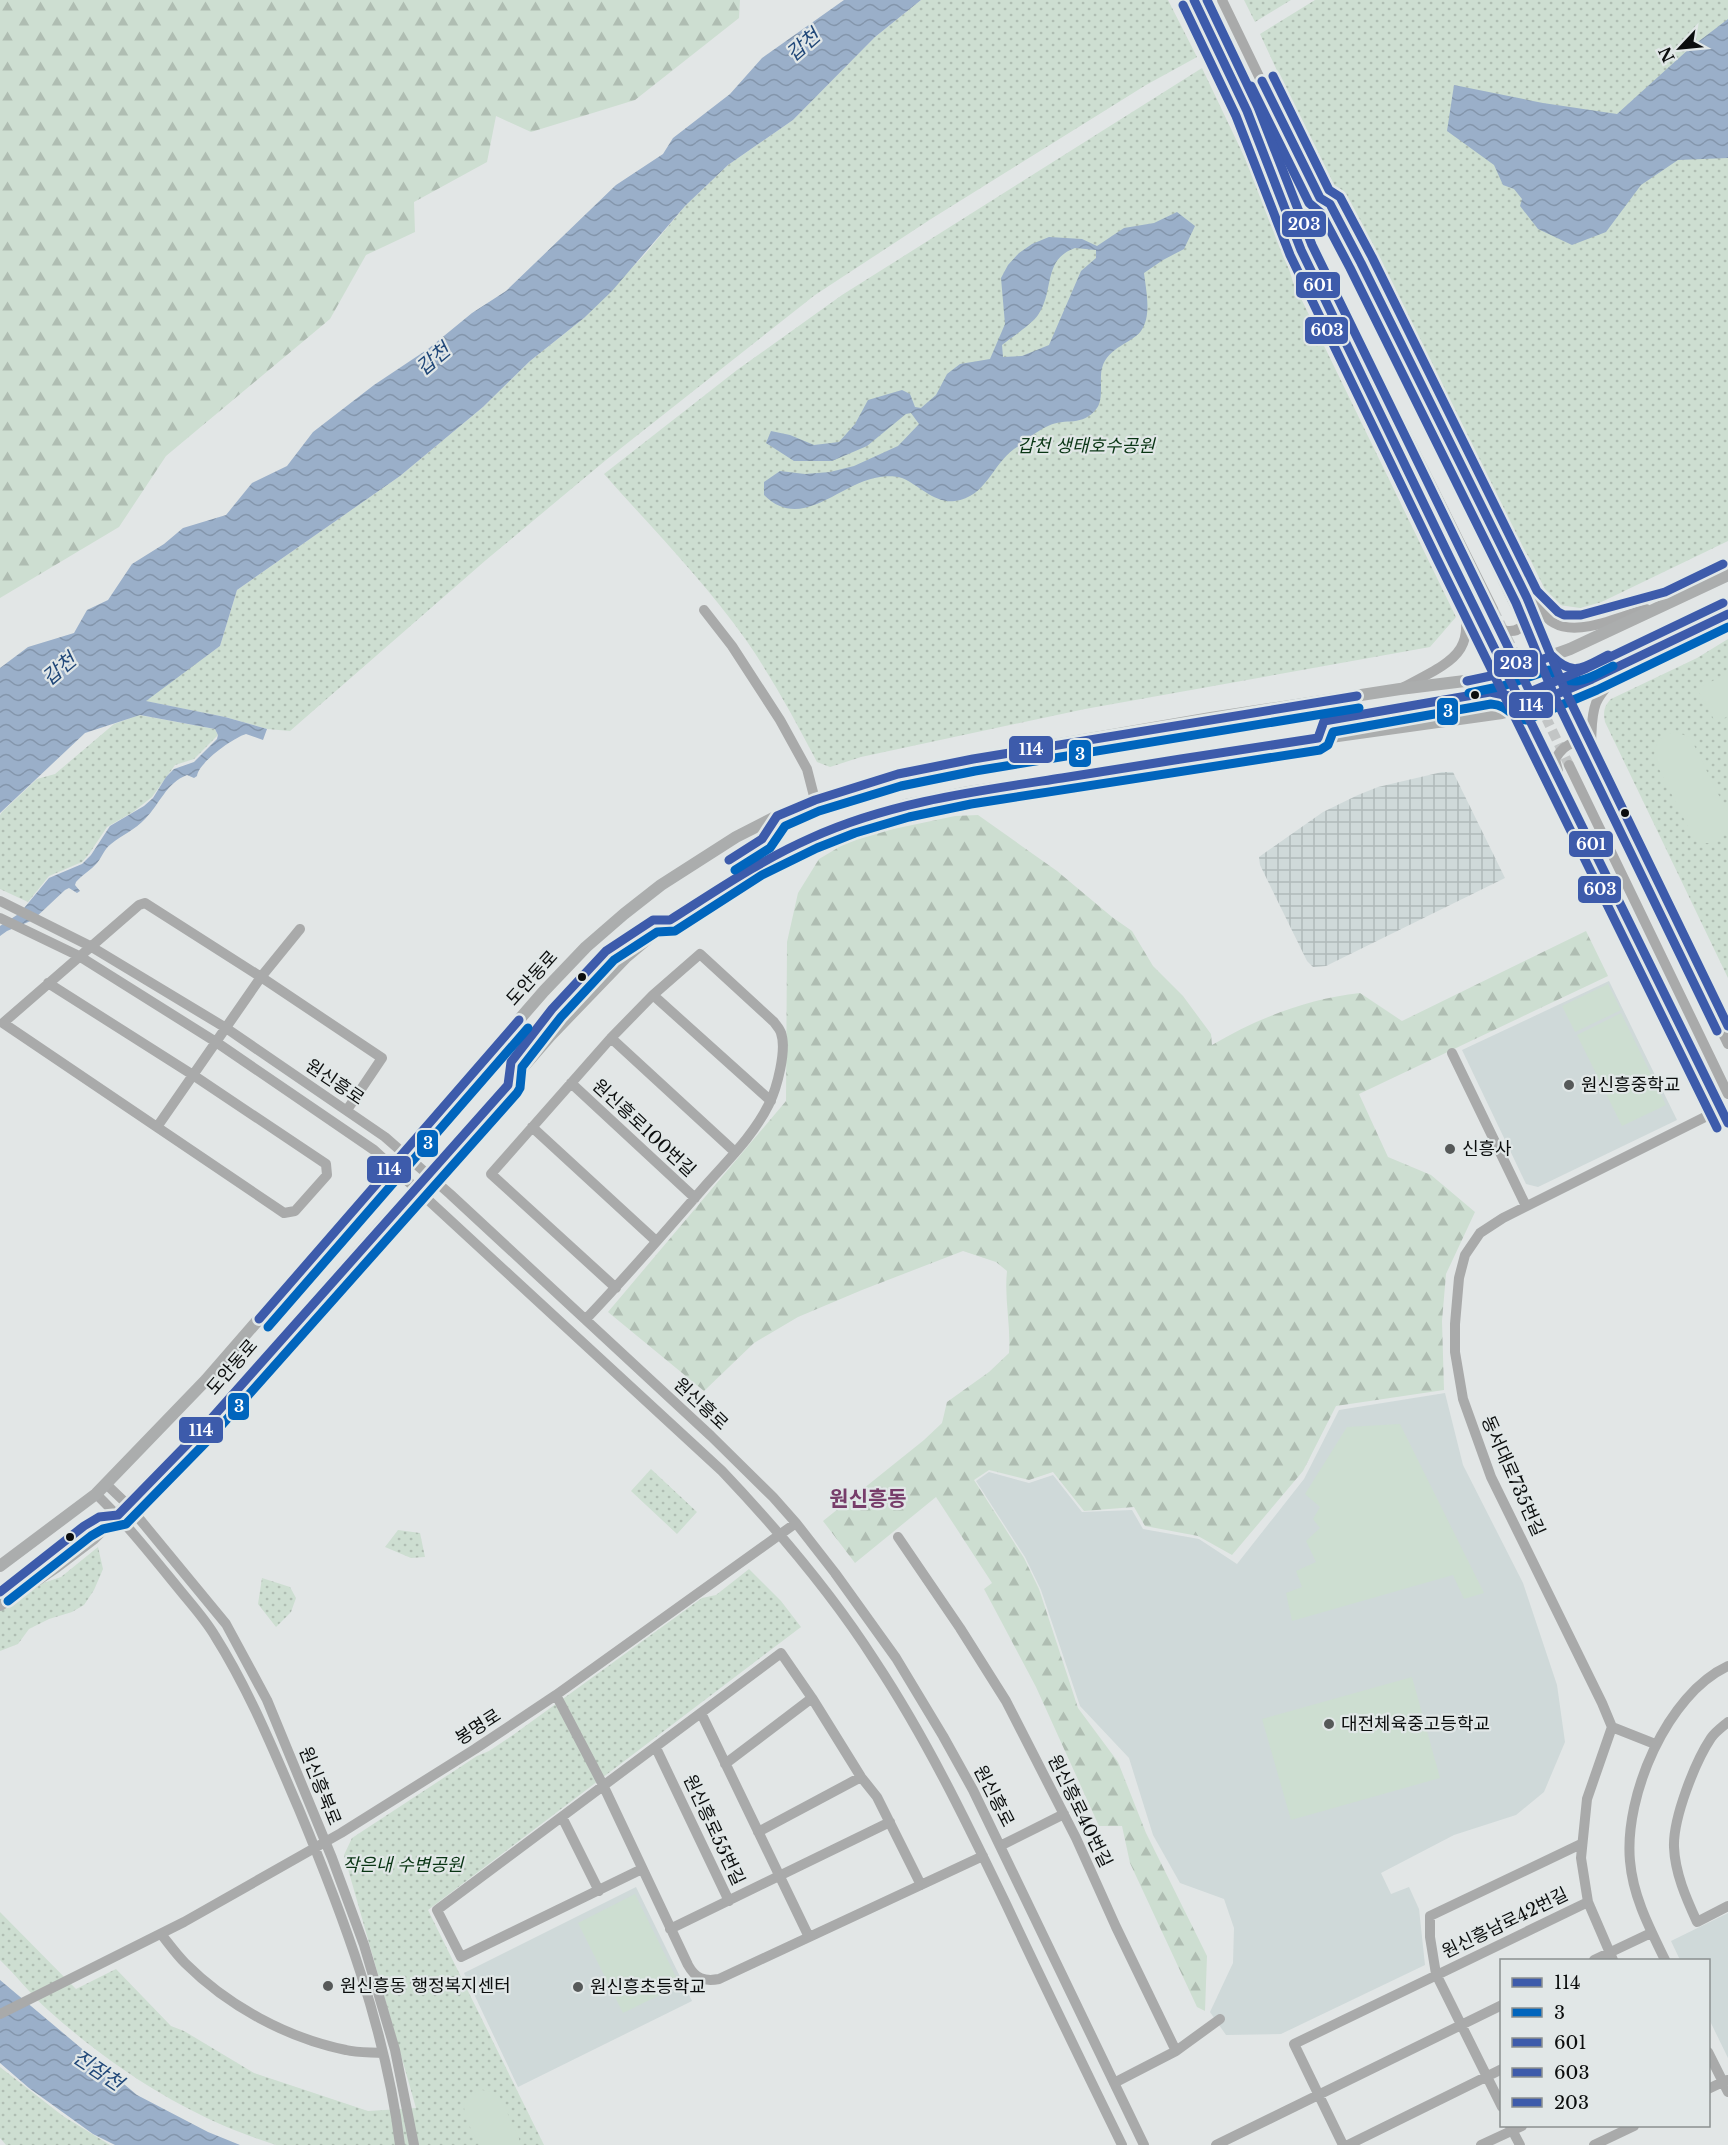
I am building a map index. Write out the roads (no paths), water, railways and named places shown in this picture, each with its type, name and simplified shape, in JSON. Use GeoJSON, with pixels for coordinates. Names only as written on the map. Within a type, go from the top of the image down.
{"type":"FeatureCollection","features":[{"type":"Feature","properties":{"kind":"main road","name":"도안동로"},"geometry":{"type":"LineString","coordinates":[[0,1566],[96,1494],[206,1380],[537,999],[586,947],[670,879],[727,843],[777,816],[815,800],[898,774],[973,759],[1400,689],[1489,678],[1508,673],[1552,656],[1728,575]]}},
{"type":"Feature","properties":{"kind":"main road","name":"도안동로"},"geometry":{"type":"LineString","coordinates":[[0,1605],[93,1539],[203,1428],[550,1036],[625,958],[670,920],[756,865],[812,837],[851,822],[906,805],[969,792],[1524,708],[1614,669],[1728,614]]}},
{"type":"Feature","properties":{"kind":"street"},"geometry":{"type":"LineString","coordinates":[[1194,0],[1247,111],[1291,213],[1493,609]]}},
{"type":"Feature","properties":{"kind":"street"},"geometry":{"type":"LineString","coordinates":[[1222,0],[1320,198],[1512,599]]}},
{"type":"Feature","properties":{"kind":"street"},"geometry":{"type":"LineString","coordinates":[[1320,198],[1330,204],[1361,263],[1527,598],[1565,690],[1728,1026]]}},
{"type":"Feature","properties":{"kind":"street"},"geometry":{"type":"LineString","coordinates":[[1291,213],[1306,261],[1728,1123]]}},
{"type":"Feature","properties":{"kind":"street"},"geometry":{"type":"LineString","coordinates":[[1400,689],[1452,659],[1462,646],[1467,620],[1448,554]]}},
{"type":"Feature","properties":{"kind":"street"},"geometry":{"type":"LineString","coordinates":[[1527,598],[1551,622],[1561,627],[1583,627],[1669,603]]}},
{"type":"Feature","properties":{"kind":"street"},"geometry":{"type":"LineString","coordinates":[[1478,613],[1495,628],[1511,631],[1521,627],[1527,620],[1527,598]]}},
{"type":"Feature","properties":{"kind":"street"},"geometry":{"type":"LineString","coordinates":[[704,610],[732,646],[780,720],[807,769],[815,800]]}},
{"type":"Feature","properties":{"kind":"street"},"geometry":{"type":"LineString","coordinates":[[1591,743],[1593,716],[1597,701],[1612,681],[1614,669]]}},
{"type":"Feature","properties":{"kind":"street"},"geometry":{"type":"LineString","coordinates":[[1561,783],[1555,759],[1561,749],[1571,743],[1584,743],[1594,750],[1601,762]]}},
{"type":"Feature","properties":{"kind":"street"},"geometry":{"type":"LineString","coordinates":[[1588,757],[1728,1044]]}},
{"type":"Feature","properties":{"kind":"street"},"geometry":{"type":"LineString","coordinates":[[1569,765],[1728,1094]]}},
{"type":"Feature","properties":{"kind":"street","name":"원신흥로"},"geometry":{"type":"LineString","coordinates":[[0,901],[90,946],[226,1028],[347,1110],[404,1153],[586,1319],[773,1497],[835,1573],[896,1658],[944,1736],[973,1790],[1144,2145]]}},
{"type":"Feature","properties":{"kind":"street"},"geometry":{"type":"LineString","coordinates":[[48,983],[193,1075],[326,1164],[327,1175],[295,1211],[284,1213],[3,1023],[48,983],[79,956],[90,946],[139,904],[145,903],[382,1058],[347,1110]]}},
{"type":"Feature","properties":{"kind":"street","name":"원신흥로"},"geometry":{"type":"LineString","coordinates":[[0,918],[79,956],[216,1042],[393,1166],[722,1471],[780,1534],[875,1660],[930,1753],[1122,2145]]}},
{"type":"Feature","properties":{"kind":"street"},"geometry":{"type":"LineString","coordinates":[[157,1127],[261,977],[300,929]]}},
{"type":"Feature","properties":{"kind":"street","name":"원신흥로100번길"},"geometry":{"type":"LineString","coordinates":[[586,1319],[616,1288],[759,1123],[779,1080],[781,1034],[774,1022],[700,954],[653,994]]}},
{"type":"Feature","properties":{"kind":"street"},"geometry":{"type":"LineString","coordinates":[[616,1288],[491,1174],[653,994],[771,1101]]}},
{"type":"Feature","properties":{"kind":"street"},"geometry":{"type":"LineString","coordinates":[[611,1038],[735,1152]]}},
{"type":"Feature","properties":{"kind":"street"},"geometry":{"type":"LineString","coordinates":[[1452,1053],[1526,1206]]}},
{"type":"Feature","properties":{"kind":"street","name":"원신흥로100번길"},"geometry":{"type":"LineString","coordinates":[[571,1083],[695,1198]]}},
{"type":"Feature","properties":{"kind":"street","name":"동서대로735번길"},"geometry":{"type":"LineString","coordinates":[[1612,1727],[1491,1477],[1463,1399],[1458,1374],[1456,1296],[1465,1255],[1480,1233],[1526,1206],[1721,1109]]}},
{"type":"Feature","properties":{"kind":"street"},"geometry":{"type":"LineString","coordinates":[[532,1127],[656,1241]]}},
{"type":"Feature","properties":{"kind":"street","name":"원신흥북로"},"geometry":{"type":"LineString","coordinates":[[106,1484],[128,1505],[226,1624],[267,1700],[364,1945],[395,2050],[414,2145]]}},
{"type":"Feature","properties":{"kind":"street","name":"원신흥북로"},"geometry":{"type":"LineString","coordinates":[[96,1494],[118,1515],[215,1634],[259,1714],[315,1848],[358,1969],[383,2053],[396,2112],[400,2145]]}},
{"type":"Feature","properties":{"kind":"street","name":"봉명로"},"geometry":{"type":"LineString","coordinates":[[0,2014],[161,1934],[315,1848],[476,1749],[556,1695],[796,1523]]}},
{"type":"Feature","properties":{"kind":"street","name":"원신흥로40번길"},"geometry":{"type":"LineString","coordinates":[[898,1537],[1006,1701],[1064,1814],[1176,2051]]}},
{"type":"Feature","properties":{"kind":"street"},"geometry":{"type":"LineString","coordinates":[[642,1869],[461,1957],[437,1910],[603,1785],[702,1715],[782,1653],[861,1777],[877,1797],[921,1885]]}},
{"type":"Feature","properties":{"kind":"street"},"geometry":{"type":"LineString","coordinates":[[1664,1959],[1637,1898],[1630,1862],[1630,1840],[1635,1805],[1655,1744],[1688,1695],[1717,1671],[1728,1666]]}},
{"type":"Feature","properties":{"kind":"street"},"geometry":{"type":"LineString","coordinates":[[556,1695],[603,1785],[693,1975],[702,1980],[719,1979],[982,1856]]}},
{"type":"Feature","properties":{"kind":"street"},"geometry":{"type":"LineString","coordinates":[[725,1764],[812,1698]]}},
{"type":"Feature","properties":{"kind":"street","name":"원신흥로55번길"},"geometry":{"type":"LineString","coordinates":[[702,1715],[809,1937]]}},
{"type":"Feature","properties":{"kind":"street"},"geometry":{"type":"LineString","coordinates":[[1728,1722],[1712,1737],[1688,1784],[1674,1845],[1684,1895],[1697,1922],[1728,1906]]}},
{"type":"Feature","properties":{"kind":"street"},"geometry":{"type":"LineString","coordinates":[[1612,1727],[1655,1744]]}},
{"type":"Feature","properties":{"kind":"street","name":"원신흥남로42번길"},"geometry":{"type":"LineString","coordinates":[[1612,1727],[1587,1799],[1581,1844],[1588,1902],[1612,1957]]}},
{"type":"Feature","properties":{"kind":"street","name":"원신흥로55번길"},"geometry":{"type":"LineString","coordinates":[[656,1748],[729,1901],[670,1929]]}},
{"type":"Feature","properties":{"kind":"street"},"geometry":{"type":"LineString","coordinates":[[758,1832],[861,1777]]}},
{"type":"Feature","properties":{"kind":"street"},"geometry":{"type":"LineString","coordinates":[[1000,1846],[1064,1814]]}},
{"type":"Feature","properties":{"kind":"street"},"geometry":{"type":"LineString","coordinates":[[562,1817],[598,1891]]}},
{"type":"Feature","properties":{"kind":"street"},"geometry":{"type":"LineString","coordinates":[[729,1901],[890,1822]]}},
{"type":"Feature","properties":{"kind":"street","name":"원신흥남로42번길"},"geometry":{"type":"LineString","coordinates":[[1500,2103],[1436,1974],[1430,1937],[1430,1916],[1581,1844]]}},
{"type":"Feature","properties":{"kind":"street","name":"원신흥남로42번길"},"geometry":{"type":"LineString","coordinates":[[1500,2070],[1345,2145],[1294,2044],[1588,1902]]}},
{"type":"Feature","properties":{"kind":"street"},"geometry":{"type":"LineString","coordinates":[[1612,1957],[1651,1932]]}},
{"type":"Feature","properties":{"kind":"street"},"geometry":{"type":"LineString","coordinates":[[161,1934],[184,1962],[201,1977],[258,2018],[296,2035],[347,2051],[383,2053]]}},
{"type":"Feature","properties":{"kind":"street"},"geometry":{"type":"LineString","coordinates":[[1216,2145],[1500,2007]]}},
{"type":"Feature","properties":{"kind":"street"},"geometry":{"type":"LineString","coordinates":[[1114,2083],[1176,2051],[1221,2019]]}},
{"type":"Feature","properties":{"kind":"street"},"geometry":{"type":"LineString","coordinates":[[1710,2056],[1726,2084],[1710,2088]]}},
{"type":"Feature","properties":{"kind":"street"},"geometry":{"type":"LineString","coordinates":[[1481,2145],[1515,2127],[1520,2145]]}},
{"type":"Feature","properties":{"kind":"street"},"geometry":{"type":"LineString","coordinates":[[1594,2145],[1632,2127]]}},
{"type":"Feature","properties":{"kind":"water","name":"갑천"},"geometry":{"type":"Polygon","coordinates":[[[844,0],[921,0],[875,37],[793,120],[728,165],[685,206],[612,291],[584,318],[530,361],[483,407],[400,476],[237,590],[220,646],[146,701],[225,717],[267,729],[263,740],[246,734],[240,736],[210,758],[199,770],[197,776],[194,778],[187,775],[174,783],[145,819],[109,846],[97,863],[76,882],[75,885],[80,891],[77,893],[69,888],[65,890],[33,920],[0,936],[0,926],[20,913],[49,878],[82,864],[91,855],[110,826],[144,806],[153,798],[174,769],[194,762],[217,739],[218,735],[215,729],[140,715],[85,733],[0,813],[0,668],[28,647],[74,633],[87,610],[108,600],[132,564],[164,544],[183,528],[226,515],[252,483],[287,466],[313,432],[374,385],[428,349],[472,313],[506,291],[616,185],[663,154],[673,138],[730,94],[762,58],[844,0]]]}},
{"type":"Feature","properties":{"kind":"water"},"geometry":{"type":"Polygon","coordinates":[[[1728,19],[1728,158],[1678,160],[1641,185],[1606,232],[1572,245],[1538,229],[1520,206],[1522,199],[1514,189],[1503,185],[1494,165],[1447,131],[1454,85],[1543,103],[1617,114],[1690,48],[1728,19]]]}},
{"type":"Feature","properties":{"kind":"water"},"geometry":{"type":"Polygon","coordinates":[[[1177,212],[1195,226],[1184,249],[1144,273],[1147,303],[1144,325],[1137,335],[1115,350],[1105,361],[1101,372],[1099,404],[1086,418],[1055,423],[1039,431],[1006,456],[974,493],[955,501],[941,500],[902,478],[891,476],[865,481],[807,507],[793,509],[778,505],[764,495],[764,482],[780,471],[805,474],[830,472],[854,466],[898,446],[919,424],[911,413],[906,414],[867,446],[832,461],[794,461],[766,443],[771,431],[790,435],[814,445],[839,442],[855,424],[868,400],[902,390],[910,394],[915,407],[921,408],[936,395],[947,374],[960,364],[990,359],[1005,324],[1001,278],[1008,265],[1019,253],[1032,244],[1049,237],[1082,239],[1097,246],[1124,228],[1154,223],[1177,212]],[[1075,248],[1058,260],[1053,268],[1046,296],[1038,315],[1002,345],[1003,357],[1022,356],[1049,345],[1081,271],[1096,258],[1096,250],[1075,248]]]}},
{"type":"Feature","properties":{"kind":"water","name":"진잠천"},"geometry":{"type":"Polygon","coordinates":[[[0,1980],[137,2095],[208,2132],[240,2145],[115,2145],[93,2134],[29,2088],[0,2063],[0,1980]]]}},
{"type":"Feature","properties":{"kind":"tunnel"},"geometry":{"type":"LineString","coordinates":[[1512,599],[1589,757]]}},
{"type":"Feature","properties":{"kind":"tunnel"},"geometry":{"type":"LineString","coordinates":[[1493,609],[1569,765]]}},
{"type":"Feature","properties":{"kind":"place","name":"원신흥중학교"},"geometry":{"type":"Point","coordinates":[1569,1085]}},
{"type":"Feature","properties":{"kind":"place","name":"신흥사"},"geometry":{"type":"Point","coordinates":[1450,1149]}},
{"type":"Feature","properties":{"kind":"place","name":"대전체육중고등학교"},"geometry":{"type":"Point","coordinates":[1329,1724]}},
{"type":"Feature","properties":{"kind":"place","name":"원신흥동 행정복지센터"},"geometry":{"type":"Point","coordinates":[328,1986]}},
{"type":"Feature","properties":{"kind":"place","name":"원신흥초등학교"},"geometry":{"type":"Point","coordinates":[578,1987]}},
{"type":"Feature","properties":{"kind":"district","name":"원신흥동"},"geometry":{"type":"Point","coordinates":[868,1499]}},
{"type":"Feature","properties":{"kind":"park label","name":"갑천 생태호수공원"},"geometry":{"type":"Point","coordinates":[1086,446]}},
{"type":"Feature","properties":{"kind":"park label","name":"작은내 수변공원"},"geometry":{"type":"Point","coordinates":[403,1865]}}]}
